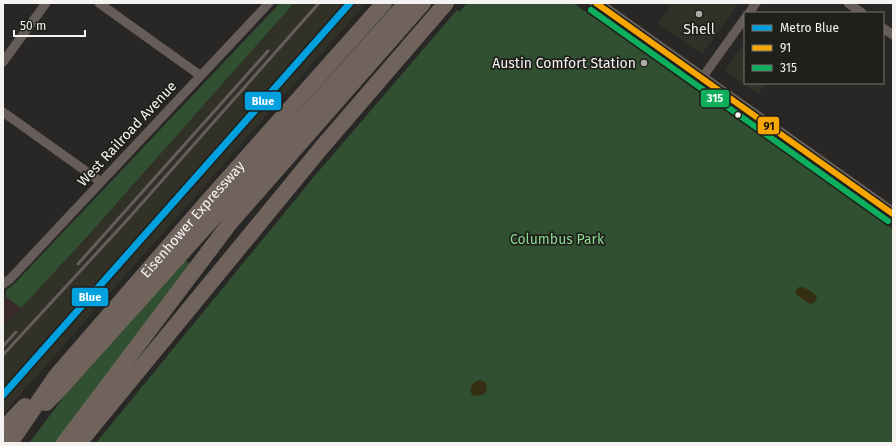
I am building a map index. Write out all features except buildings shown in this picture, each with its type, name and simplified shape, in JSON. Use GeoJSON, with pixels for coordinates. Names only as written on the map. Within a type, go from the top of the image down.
{"type":"FeatureCollection","features":[{"type":"Feature","properties":{"kind":"highway","name":"Eisenhower Expressway"},"geometry":{"type":"LineString","coordinates":[[11,429],[207,202],[384,3]]}},
{"type":"Feature","properties":{"kind":"highway"},"geometry":{"type":"LineString","coordinates":[[10,443],[11,429],[61,388],[406,3]]}},
{"type":"Feature","properties":{"kind":"highway"},"geometry":{"type":"LineString","coordinates":[[64,443],[230,223],[423,3]]}},
{"type":"Feature","properties":{"kind":"highway"},"geometry":{"type":"LineString","coordinates":[[79,443],[317,152],[446,3]]}},
{"type":"Feature","properties":{"kind":"street"},"geometry":{"type":"LineString","coordinates":[[3,62],[46,3]]}},
{"type":"Feature","properties":{"kind":"street"},"geometry":{"type":"LineString","coordinates":[[99,3],[201,76]]}},
{"type":"Feature","properties":{"kind":"street","name":"West Railroad Avenue"},"geometry":{"type":"LineString","coordinates":[[3,284],[10,279],[270,3]]}},
{"type":"Feature","properties":{"kind":"street"},"geometry":{"type":"LineString","coordinates":[[596,3],[893,214]]}},
{"type":"Feature","properties":{"kind":"street"},"geometry":{"type":"LineString","coordinates":[[750,12],[756,3]]}},
{"type":"Feature","properties":{"kind":"street"},"geometry":{"type":"LineString","coordinates":[[848,3],[861,12]]}},
{"type":"Feature","properties":{"kind":"street"},"geometry":{"type":"LineString","coordinates":[[702,78],[744,19]]}},
{"type":"Feature","properties":{"kind":"street"},"geometry":{"type":"LineString","coordinates":[[884,29],[893,35]]}},
{"type":"Feature","properties":{"kind":"street"},"geometry":{"type":"LineString","coordinates":[[3,112],[101,182]]}},
{"type":"Feature","properties":{"kind":"shaded area"},"geometry":{"type":"Polygon","coordinates":[[[294,3],[366,3],[3,414],[3,327],[86,238],[294,3]]]}},
{"type":"Feature","properties":{"kind":"shaded area"},"geometry":{"type":"Polygon","coordinates":[[[673,3],[739,3],[702,54],[658,23],[673,3]]]}},
{"type":"Feature","properties":{"kind":"shaded area"},"geometry":{"type":"Polygon","coordinates":[[[744,44],[744,84],[725,70],[744,44]]]}},
{"type":"Feature","properties":{"kind":"shaded area"},"geometry":{"type":"Polygon","coordinates":[[[744,84],[765,84],[758,94],[744,84]]]}},
{"type":"Feature","properties":{"kind":"shaded area"},"geometry":{"type":"Polygon","coordinates":[[[3,295],[21,308],[3,327],[3,295]]]}},
{"type":"Feature","properties":{"kind":"green space"},"geometry":{"type":"Polygon","coordinates":[[[280,3],[294,3],[86,238],[21,308],[6,297],[6,290],[14,284],[280,3]]]}},
{"type":"Feature","properties":{"kind":"green space","name":"Columbus Park"},"geometry":{"type":"Polygon","coordinates":[[[467,3],[573,3],[712,99],[893,229],[893,443],[96,443],[312,179],[457,10],[459,12],[467,3]]]}},
{"type":"Feature","properties":{"kind":"green space"},"geometry":{"type":"Polygon","coordinates":[[[185,260],[190,264],[55,443],[29,443],[63,398],[185,260]]]}},
{"type":"Feature","properties":{"kind":"sand"},"geometry":{"type":"Polygon","coordinates":[[[799,287],[806,289],[815,295],[817,297],[815,302],[810,304],[797,295],[795,291],[799,287]]]}},
{"type":"Feature","properties":{"kind":"sand"},"geometry":{"type":"Polygon","coordinates":[[[479,380],[485,382],[487,385],[486,391],[482,395],[473,396],[471,393],[472,387],[475,382],[479,380]]]}},
{"type":"Feature","properties":{"kind":"railway"},"geometry":{"type":"LineString","coordinates":[[3,355],[128,219],[319,3]]}},
{"type":"Feature","properties":{"kind":"railway"},"geometry":{"type":"LineString","coordinates":[[78,264],[268,51]]}},
{"type":"Feature","properties":{"kind":"railway"},"geometry":{"type":"LineString","coordinates":[[3,346],[16,332]]}},
{"type":"Feature","properties":{"kind":"metro line","name":"Blue"},"geometry":{"type":"LineString","coordinates":[[3,395],[350,3]]}},
{"type":"Feature","properties":{"kind":"transit line","name":"91"},"geometry":{"type":"LineString","coordinates":[[596,3],[893,214]]}},
{"type":"Feature","properties":{"kind":"transit line","name":"315"},"geometry":{"type":"LineString","coordinates":[[591,10],[888,221]]}},
{"type":"Feature","properties":{"kind":"place","name":"Shell"},"geometry":{"type":"Point","coordinates":[699,14]}},
{"type":"Feature","properties":{"kind":"place","name":"Austin Comfort Station"},"geometry":{"type":"Point","coordinates":[644,63]}}]}
